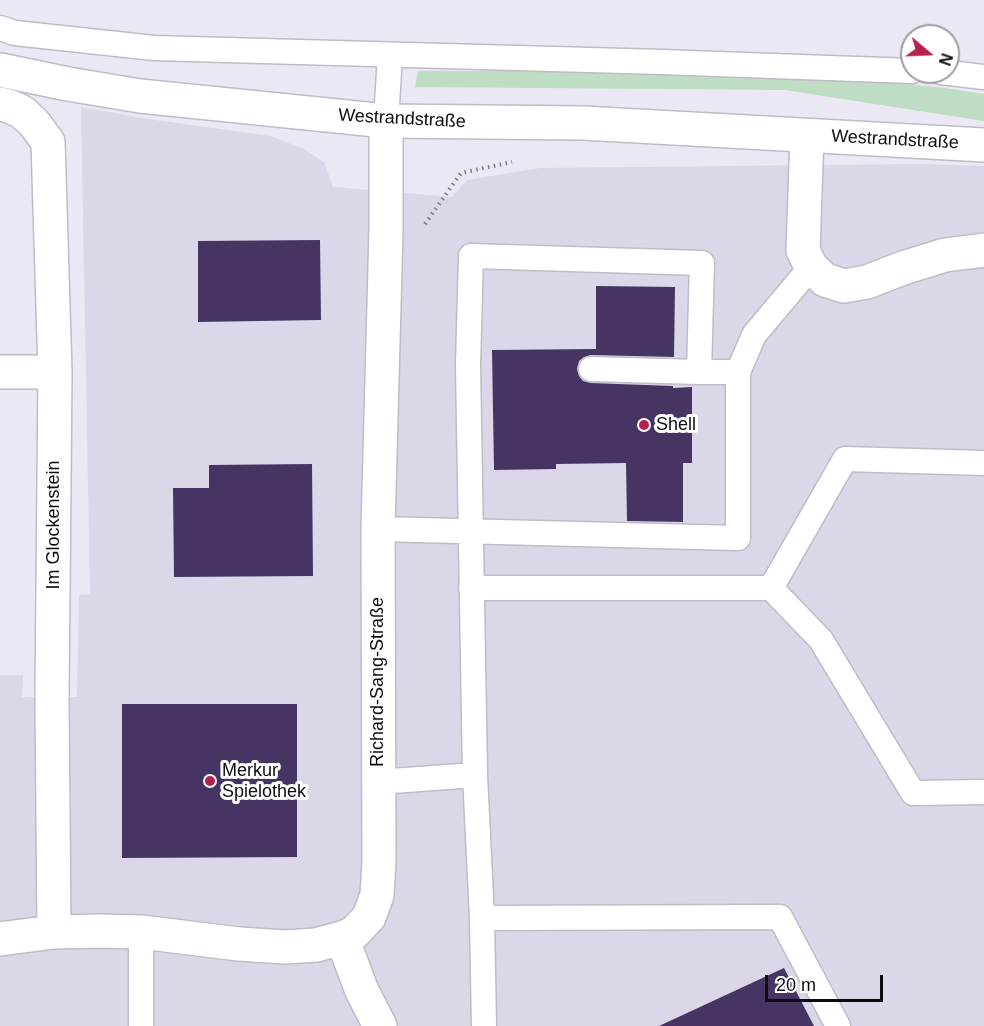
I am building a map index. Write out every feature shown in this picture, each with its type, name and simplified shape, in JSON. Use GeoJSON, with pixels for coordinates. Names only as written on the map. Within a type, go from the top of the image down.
{"type":"FeatureCollection","features":[{"type":"Feature","properties":{"kind":"street","name":"Westrandstraße"},"geometry":{"type":"LineString","coordinates":[[0,69],[68,84],[140,96],[386,122],[583,123],[984,145]]}},
{"type":"Feature","properties":{"kind":"street","name":"Im Glockenstein"},"geometry":{"type":"LineString","coordinates":[[0,104],[22,112],[34,123],[48,142],[55,372],[52,686],[54,932]]}},
{"type":"Feature","properties":{"kind":"street","name":"Richard-Sang-Straße"},"geometry":{"type":"LineString","coordinates":[[0,939],[54,932],[141,932],[285,947],[316,945],[342,938],[354,933],[369,917],[377,896],[379,862],[378,529],[386,122]]}},
{"type":"Feature","properties":{"kind":"street","name":"Westrandstraße"},"geometry":{"type":"LineString","coordinates":[[807,136],[803,250],[811,267]]}},
{"type":"Feature","properties":{"kind":"street"},"geometry":{"type":"LineString","coordinates":[[811,267],[825,280],[844,286],[867,282],[945,255],[984,250]]}},
{"type":"Feature","properties":{"kind":"street"},"geometry":{"type":"LineString","coordinates":[[0,372],[55,372]]}},
{"type":"Feature","properties":{"kind":"street"},"geometry":{"type":"LineString","coordinates":[[342,938],[362,991],[380,1026]]}},
{"type":"Feature","properties":{"kind":"lane"},"geometry":{"type":"LineString","coordinates":[[0,28],[15,33],[154,48],[900,71]]}},
{"type":"Feature","properties":{"kind":"lane"},"geometry":{"type":"LineString","coordinates":[[386,122],[390,55]]}},
{"type":"Feature","properties":{"kind":"lane"},"geometry":{"type":"LineString","coordinates":[[960,74],[984,77]]}},
{"type":"Feature","properties":{"kind":"lane"},"geometry":{"type":"LineString","coordinates":[[484,1026],[471,588],[468,365],[471,256],[702,263],[699,372]]}},
{"type":"Feature","properties":{"kind":"lane"},"geometry":{"type":"LineString","coordinates":[[378,529],[738,538],[738,372],[754,335],[811,267]]}},
{"type":"Feature","properties":{"kind":"lane"},"geometry":{"type":"LineString","coordinates":[[591,369],[738,372]]}},
{"type":"Feature","properties":{"kind":"lane"},"geometry":{"type":"LineString","coordinates":[[771,588],[844,459],[984,463]]}},
{"type":"Feature","properties":{"kind":"lane"},"geometry":{"type":"LineString","coordinates":[[471,588],[771,588],[821,640],[913,793],[984,792]]}},
{"type":"Feature","properties":{"kind":"lane"},"geometry":{"type":"LineString","coordinates":[[378,782],[475,775]]}},
{"type":"Feature","properties":{"kind":"lane"},"geometry":{"type":"LineString","coordinates":[[482,918],[780,917],[838,1026]]}},
{"type":"Feature","properties":{"kind":"lane"},"geometry":{"type":"LineString","coordinates":[[141,932],[141,1026]]}},
{"type":"Feature","properties":{"kind":"path"},"geometry":{"type":"LineString","coordinates":[[425,234],[425,222],[461,173],[518,161]]}},
{"type":"Feature","properties":{"kind":"shaded area"},"geometry":{"type":"Polygon","coordinates":[[[81,107],[270,136],[304,149],[324,162],[333,187],[452,197],[467,180],[540,168],[920,164],[984,166],[984,1026],[0,1026],[0,675],[23,675],[22,697],[77,697],[79,595],[90,594],[81,107]]]}},
{"type":"Feature","properties":{"kind":"green space"},"geometry":{"type":"Polygon","coordinates":[[[418,71],[678,71],[809,75],[984,94],[984,121],[785,90],[415,87],[418,71]]]}},
{"type":"Feature","properties":{"kind":"building"},"geometry":{"type":"Polygon","coordinates":[[[320,240],[321,320],[198,322],[198,241],[320,240]]]}},
{"type":"Feature","properties":{"kind":"building"},"geometry":{"type":"Polygon","coordinates":[[[596,286],[675,287],[674,357],[591,355],[579,361],[577,369],[583,381],[591,383],[692,387],[692,463],[683,463],[683,522],[627,521],[626,463],[556,464],[556,469],[494,470],[492,350],[596,349],[596,286]]]}},
{"type":"Feature","properties":{"kind":"building"},"geometry":{"type":"Polygon","coordinates":[[[312,464],[313,576],[174,577],[173,488],[209,488],[209,465],[312,464]]]}},
{"type":"Feature","properties":{"kind":"building","name":"Merkur Spielothek"},"geometry":{"type":"Polygon","coordinates":[[[122,704],[297,704],[297,857],[122,858],[122,704]]]}},
{"type":"Feature","properties":{"kind":"building"},"geometry":{"type":"Polygon","coordinates":[[[784,968],[814,1026],[659,1026],[784,968]]]}},
{"type":"Feature","properties":{"kind":"place","name":"Shell"},"geometry":{"type":"Point","coordinates":[644,425]}},
{"type":"Feature","properties":{"kind":"place","name":"Merkur Spielothek"},"geometry":{"type":"Point","coordinates":[210,781]}}]}
